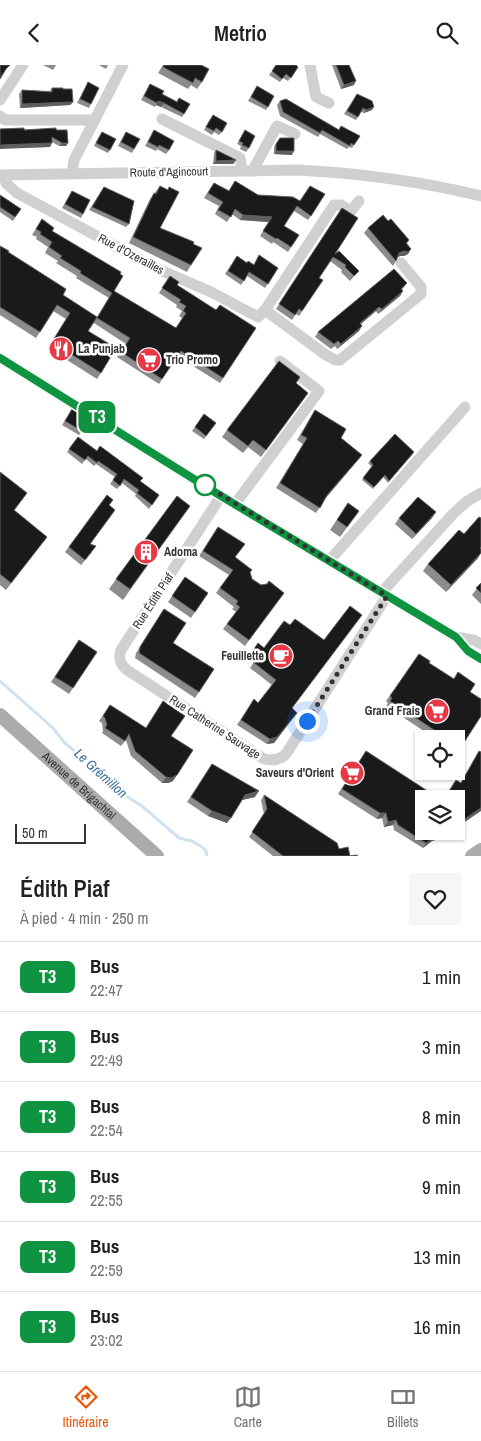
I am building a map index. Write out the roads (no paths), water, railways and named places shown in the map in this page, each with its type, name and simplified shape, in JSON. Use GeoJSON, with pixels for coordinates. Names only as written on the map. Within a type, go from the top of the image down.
{"type":"FeatureCollection","features":[{"type":"Feature","properties":{"kind":"main road","name":"Avenue de Brigachtal"},"geometry":{"type":"LineString","coordinates":[[0,715],[157,856]]}},
{"type":"Feature","properties":{"kind":"main road"},"geometry":{"type":"LineString","coordinates":[[472,856],[481,850]]}},
{"type":"Feature","properties":{"kind":"street"},"geometry":{"type":"LineString","coordinates":[[0,100],[23,65]]}},
{"type":"Feature","properties":{"kind":"street"},"geometry":{"type":"LineString","coordinates":[[72,173],[74,160],[123,65]]}},
{"type":"Feature","properties":{"kind":"street"},"geometry":{"type":"LineString","coordinates":[[310,65],[316,97],[328,103]]}},
{"type":"Feature","properties":{"kind":"street"},"geometry":{"type":"LineString","coordinates":[[0,116],[5,120],[95,120]]}},
{"type":"Feature","properties":{"kind":"street"},"geometry":{"type":"LineString","coordinates":[[162,119],[240,158],[242,171]]}},
{"type":"Feature","properties":{"kind":"street"},"geometry":{"type":"LineString","coordinates":[[255,171],[255,166],[277,126],[295,134]]}},
{"type":"Feature","properties":{"kind":"street","name":"Route d'Agincourt"},"geometry":{"type":"LineString","coordinates":[[2,175],[242,171],[338,172],[425,183],[481,196]]}},
{"type":"Feature","properties":{"kind":"street","name":"Rue d'Ozerailles"},"geometry":{"type":"LineString","coordinates":[[2,175],[6,183],[17,193],[158,269],[210,292],[255,317],[261,316],[265,310]]}},
{"type":"Feature","properties":{"kind":"street"},"geometry":{"type":"LineString","coordinates":[[359,201],[351,211],[341,205],[334,205],[265,310],[326,355],[335,360],[340,360],[421,294],[421,287],[401,263]]}},
{"type":"Feature","properties":{"kind":"street"},"geometry":{"type":"LineString","coordinates":[[0,358],[221,496],[456,637],[468,651],[481,659]]}},
{"type":"Feature","properties":{"kind":"street"},"geometry":{"type":"LineString","coordinates":[[235,504],[319,391],[280,361]]}},
{"type":"Feature","properties":{"kind":"street"},"geometry":{"type":"LineString","coordinates":[[329,561],[465,407]]}},
{"type":"Feature","properties":{"kind":"street","name":"Rue Catherine Sauvage"},"geometry":{"type":"LineString","coordinates":[[119,657],[122,665],[127,670],[264,759],[274,760],[282,757],[384,594],[453,514],[466,502],[481,493]]}},
{"type":"Feature","properties":{"kind":"street","name":"Rue Édith Piaf"},"geometry":{"type":"LineString","coordinates":[[119,657],[121,650],[221,496]]}},
{"type":"Feature","properties":{"kind":"street"},"geometry":{"type":"LineString","coordinates":[[456,637],[474,640],[481,644]]}},
{"type":"Feature","properties":{"kind":"waterway","name":"Le Grémillon"},"geometry":{"type":"LineString","coordinates":[[0,681],[53,728],[64,742],[129,798],[142,806],[179,838],[192,841],[202,847],[206,851],[207,856]]}},
{"type":"Feature","properties":{"kind":"place","name":"La Punjab"},"geometry":{"type":"Point","coordinates":[61,349]}},
{"type":"Feature","properties":{"kind":"place","name":"Trio Promo"},"geometry":{"type":"Point","coordinates":[149,360]}},
{"type":"Feature","properties":{"kind":"place","name":"Adoma"},"geometry":{"type":"Point","coordinates":[146,552]}},
{"type":"Feature","properties":{"kind":"place","name":"Feuillette"},"geometry":{"type":"Point","coordinates":[281,656]}},
{"type":"Feature","properties":{"kind":"place","name":"Grand Frais"},"geometry":{"type":"Point","coordinates":[437,711]}},
{"type":"Feature","properties":{"kind":"place","name":"Saveurs d'Orient"},"geometry":{"type":"Point","coordinates":[352,773]}}]}
